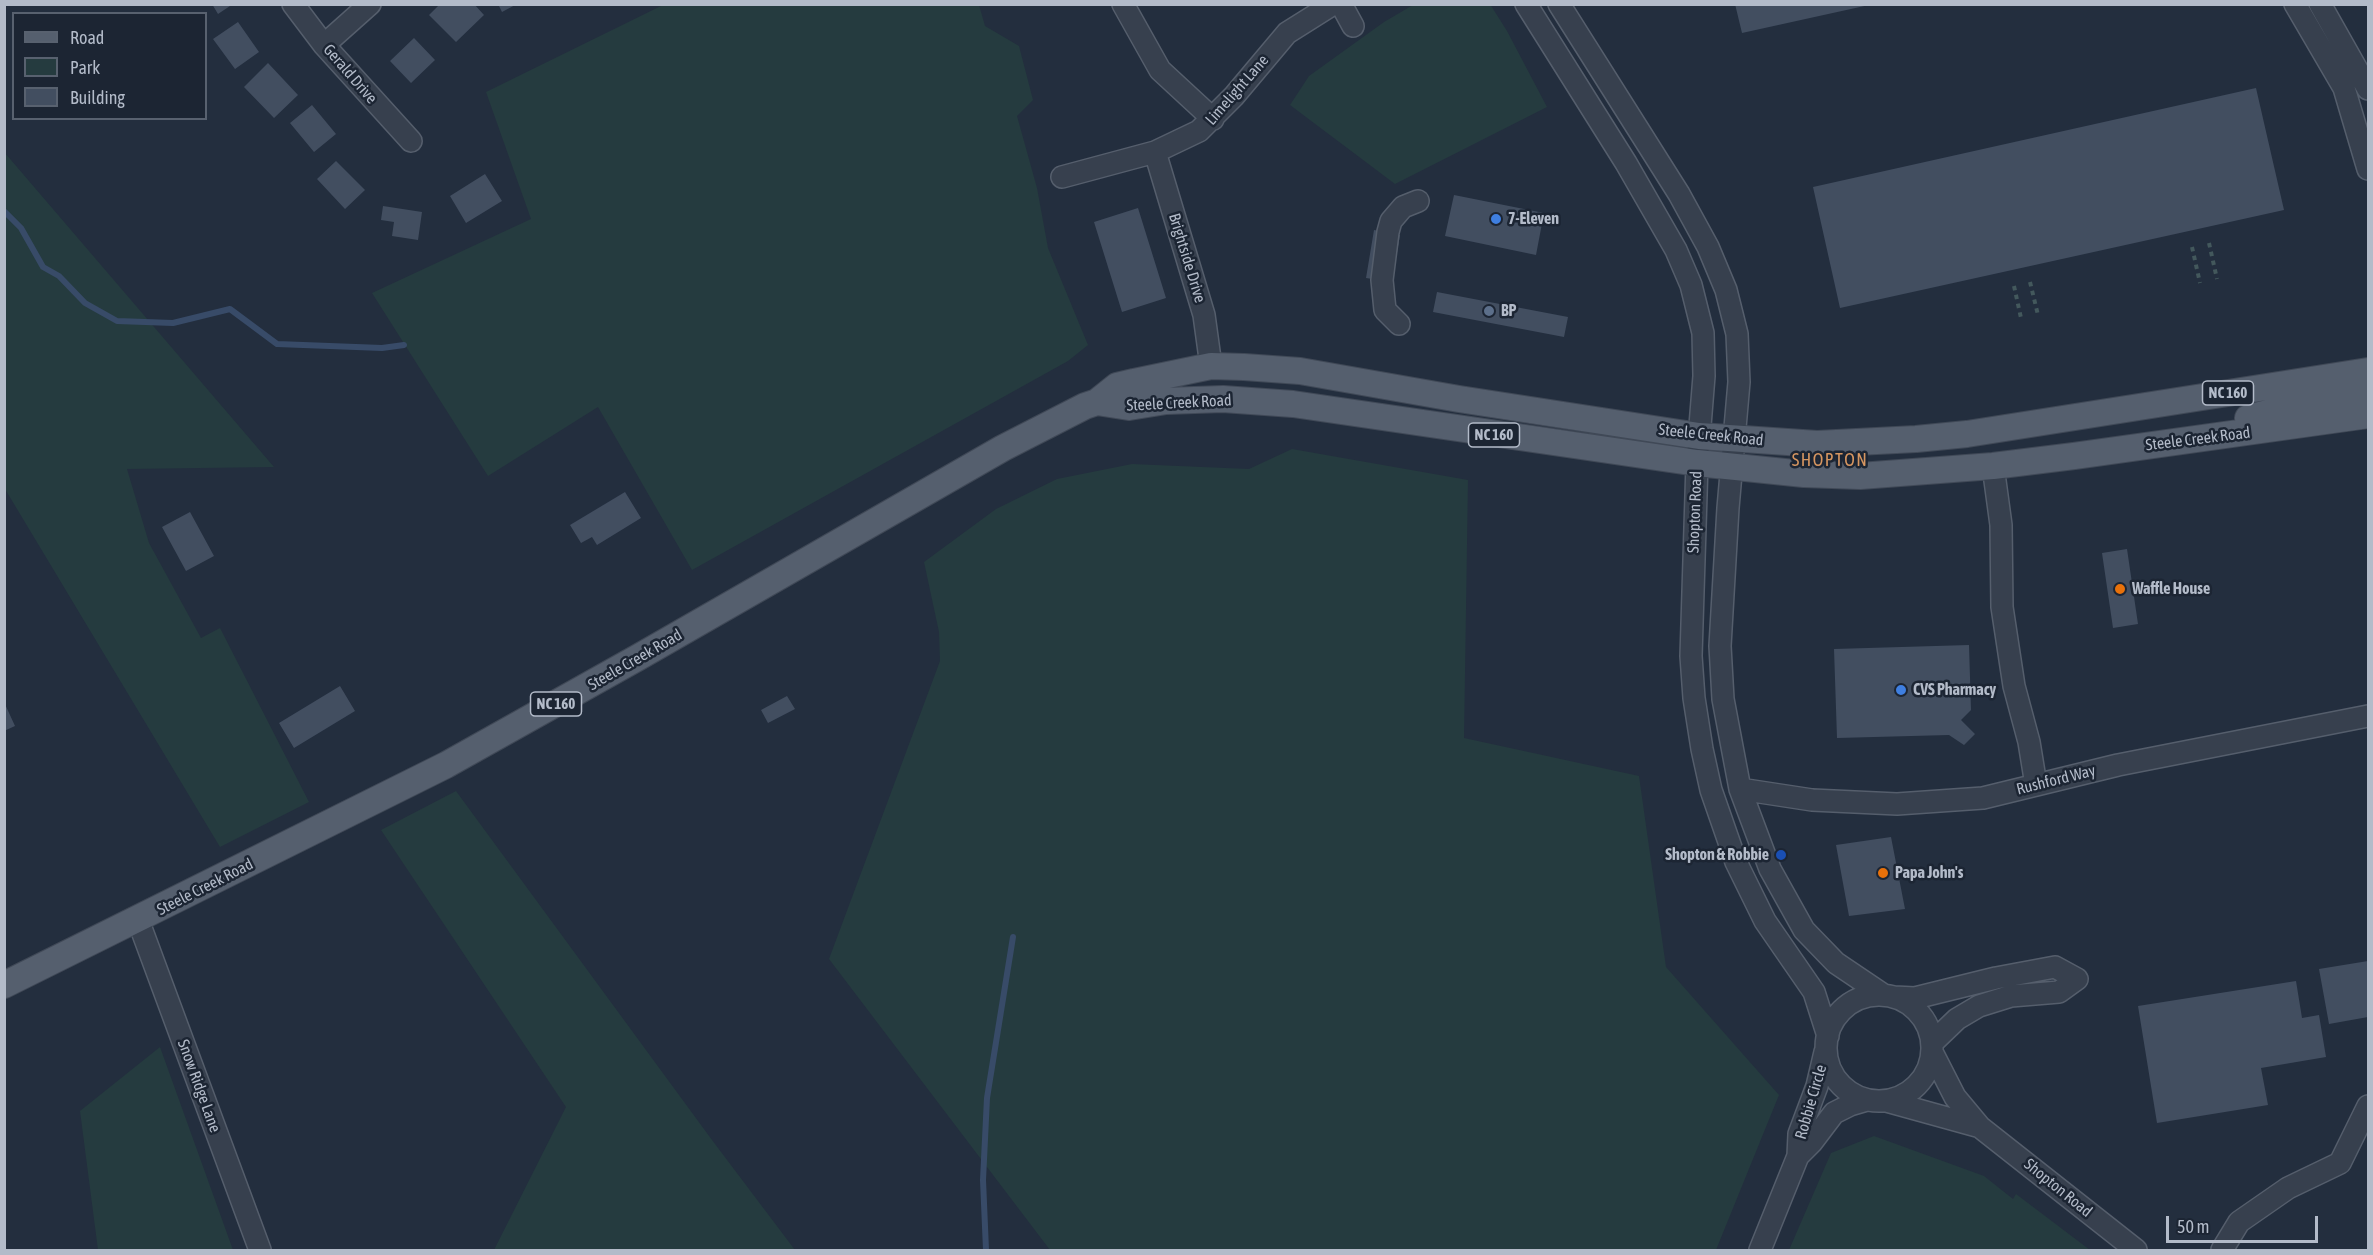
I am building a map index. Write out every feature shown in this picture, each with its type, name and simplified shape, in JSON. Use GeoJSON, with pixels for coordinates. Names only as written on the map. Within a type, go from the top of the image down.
{"type":"FeatureCollection","features":[{"type":"Feature","properties":{"kind":"main road","name":"Steele Creek Road"},"geometry":{"type":"LineString","coordinates":[[4,986],[446,765],[1003,448],[1097,402],[1117,386],[1211,366],[1300,371],[1459,399],[1699,435],[1817,444],[1967,434],[2368,371]]}},
{"type":"Feature","properties":{"kind":"main road"},"geometry":{"type":"LineString","coordinates":[[2146,445],[2318,400],[2368,392]]}},
{"type":"Feature","properties":{"kind":"main road","name":"Steele Creek Road"},"geometry":{"type":"LineString","coordinates":[[1097,402],[1129,407],[1166,401],[1223,399],[1293,404],[1697,463],[1804,474],[1860,476],[1993,466],[2368,415]]}},
{"type":"Feature","properties":{"kind":"street","name":"Gerald Drive"},"geometry":{"type":"LineString","coordinates":[[293,4],[324,45],[411,141]]}},
{"type":"Feature","properties":{"kind":"street"},"geometry":{"type":"LineString","coordinates":[[324,45],[370,4]]}},
{"type":"Feature","properties":{"kind":"street"},"geometry":{"type":"LineString","coordinates":[[1123,4],[1160,70],[1213,119]]}},
{"type":"Feature","properties":{"kind":"street","name":"Limelight Lane"},"geometry":{"type":"LineString","coordinates":[[1062,177],[1155,152],[1199,131],[1213,119],[1287,33],[1332,4]]}},
{"type":"Feature","properties":{"kind":"street"},"geometry":{"type":"LineString","coordinates":[[1341,4],[1353,26]]}},
{"type":"Feature","properties":{"kind":"street","name":"Shopton Road"},"geometry":{"type":"LineString","coordinates":[[1526,4],[1626,163],[1676,250],[1691,285],[1703,333],[1704,376],[1697,463],[1691,656],[1694,698],[1704,759],[1722,824],[1736,862],[1765,921],[1782,949],[1802,972],[1812,989],[1827,1042]]}},
{"type":"Feature","properties":{"kind":"street","name":"Shopton Road"},"geometry":{"type":"LineString","coordinates":[[1559,4],[1679,194],[1708,247],[1726,290],[1737,334],[1739,382],[1736,439],[1731,467],[1720,646],[1723,699],[1740,789],[1770,868],[1804,930],[1836,963],[1888,995]]}},
{"type":"Feature","properties":{"kind":"street"},"geometry":{"type":"LineString","coordinates":[[2295,4],[2344,88],[2368,169]]}},
{"type":"Feature","properties":{"kind":"street"},"geometry":{"type":"LineString","coordinates":[[2320,4],[2368,88]]}},
{"type":"Feature","properties":{"kind":"street","name":"Brightside Drive"},"geometry":{"type":"LineString","coordinates":[[1155,152],[1204,315],[1211,366]]}},
{"type":"Feature","properties":{"kind":"street"},"geometry":{"type":"LineString","coordinates":[[1399,324],[1385,310],[1382,280],[1388,232],[1391,221],[1403,207],[1418,201]]}},
{"type":"Feature","properties":{"kind":"street"},"geometry":{"type":"LineString","coordinates":[[1993,466],[2001,525],[2002,607],[2014,686],[2029,742],[2036,785]]}},
{"type":"Feature","properties":{"kind":"street","name":"Rushford Way"},"geometry":{"type":"LineString","coordinates":[[1740,789],[1812,800],[1897,804],[1983,798],[2118,765],[2368,716]]}},
{"type":"Feature","properties":{"kind":"street","name":"Snow Ridge Lane"},"geometry":{"type":"LineString","coordinates":[[138,920],[260,1251]]}},
{"type":"Feature","properties":{"kind":"street"},"geometry":{"type":"LineString","coordinates":[[2055,967],[2077,979],[2059,992],[2011,996],[1979,1006],[1957,1019],[1932,1048],[1923,1075],[1914,1087],[1902,1096],[1876,1100],[1853,1094],[1839,1083],[1830,1068],[1827,1042],[1835,1017],[1848,1004],[1862,996],[1888,995],[1915,998],[1996,978],[2055,967]]}},
{"type":"Feature","properties":{"kind":"street"},"geometry":{"type":"LineString","coordinates":[[1888,995],[1917,1012],[1927,1026],[1932,1048]]}},
{"type":"Feature","properties":{"kind":"street","name":"Robbie Circle"},"geometry":{"type":"LineString","coordinates":[[1760,1251],[1798,1156],[1799,1134],[1817,1086],[1827,1042]]}},
{"type":"Feature","properties":{"kind":"street","name":"Shopton Road"},"geometry":{"type":"LineString","coordinates":[[1932,1048],[1955,1097],[1980,1127],[2136,1251]]}},
{"type":"Feature","properties":{"kind":"street","name":"Shopton Road"},"geometry":{"type":"LineString","coordinates":[[1876,1100],[1980,1127]]}},
{"type":"Feature","properties":{"kind":"street","name":"Robbie Circle"},"geometry":{"type":"LineString","coordinates":[[1798,1156],[1834,1113],[1850,1105],[1876,1100]]}},
{"type":"Feature","properties":{"kind":"street"},"geometry":{"type":"LineString","coordinates":[[2222,1251],[2239,1222],[2288,1188],[2340,1162],[2368,1106]]}},
{"type":"Feature","properties":{"kind":"path"},"geometry":{"type":"LineString","coordinates":[[2209,243],[2217,279]]}},
{"type":"Feature","properties":{"kind":"path"},"geometry":{"type":"LineString","coordinates":[[2192,247],[2200,283]]}},
{"type":"Feature","properties":{"kind":"path"},"geometry":{"type":"LineString","coordinates":[[2030,282],[2038,315]]}},
{"type":"Feature","properties":{"kind":"path"},"geometry":{"type":"LineString","coordinates":[[2014,286],[2021,318]]}},
{"type":"Feature","properties":{"kind":"green space"},"geometry":{"type":"Polygon","coordinates":[[[1490,4],[1507,31],[1547,107],[1395,184],[1290,105],[1309,76],[1384,22],[1413,5],[1490,4]]]}},
{"type":"Feature","properties":{"kind":"green space"},"geometry":{"type":"Polygon","coordinates":[[[663,5],[979,5],[985,26],[1019,46],[1033,100],[1017,116],[1037,188],[1048,248],[1088,345],[1068,361],[692,570],[598,407],[488,476],[372,293],[531,219],[486,92],[663,5]]]}},
{"type":"Feature","properties":{"kind":"green space"},"geometry":{"type":"Polygon","coordinates":[[[5,153],[274,467],[127,469],[149,543],[201,638],[220,628],[309,802],[220,847],[5,489],[5,153]]]}},
{"type":"Feature","properties":{"kind":"green space"},"geometry":{"type":"Polygon","coordinates":[[[1292,449],[1468,480],[1464,738],[1639,776],[1666,967],[1779,1095],[1716,1250],[1050,1250],[829,959],[940,661],[939,632],[924,562],[996,509],[1057,479],[1132,464],[1249,469],[1292,449]]]}},
{"type":"Feature","properties":{"kind":"green space"},"geometry":{"type":"Polygon","coordinates":[[[456,791],[795,1250],[494,1250],[566,1107],[381,830],[456,791]]]}},
{"type":"Feature","properties":{"kind":"green space"},"geometry":{"type":"Polygon","coordinates":[[[160,1047],[233,1250],[98,1250],[80,1111],[160,1047]]]}},
{"type":"Feature","properties":{"kind":"green space"},"geometry":{"type":"Polygon","coordinates":[[[1874,1136],[1984,1176],[2013,1199],[2016,1194],[2090,1250],[1789,1250],[1831,1153],[1874,1136]]]}},
{"type":"Feature","properties":{"kind":"building"},"geometry":{"type":"Polygon","coordinates":[[[212,4],[229,4],[230,6],[218,14],[212,4]]]}},
{"type":"Feature","properties":{"kind":"building"},"geometry":{"type":"Polygon","coordinates":[[[440,4],[474,4],[484,15],[456,42],[429,15],[440,4]]]}},
{"type":"Feature","properties":{"kind":"building"},"geometry":{"type":"Polygon","coordinates":[[[498,4],[517,4],[502,12],[498,4]]]}},
{"type":"Feature","properties":{"kind":"building"},"geometry":{"type":"Polygon","coordinates":[[[1735,4],[1869,4],[1869,5],[1742,33],[1735,4]]]}},
{"type":"Feature","properties":{"kind":"building"},"geometry":{"type":"Polygon","coordinates":[[[238,22],[259,52],[235,69],[213,39],[238,22]]]}},
{"type":"Feature","properties":{"kind":"building"},"geometry":{"type":"Polygon","coordinates":[[[414,38],[435,60],[411,83],[390,61],[414,38]]]}},
{"type":"Feature","properties":{"kind":"building"},"geometry":{"type":"Polygon","coordinates":[[[268,63],[298,95],[274,118],[244,87],[268,63]]]}},
{"type":"Feature","properties":{"kind":"building"},"geometry":{"type":"Polygon","coordinates":[[[2256,88],[2284,210],[1840,308],[1813,187],[2256,88]]]}},
{"type":"Feature","properties":{"kind":"building"},"geometry":{"type":"Polygon","coordinates":[[[312,105],[336,134],[314,152],[290,123],[312,105]]]}},
{"type":"Feature","properties":{"kind":"building"},"geometry":{"type":"Polygon","coordinates":[[[336,161],[365,190],[345,209],[317,179],[336,161]]]}},
{"type":"Feature","properties":{"kind":"building"},"geometry":{"type":"Polygon","coordinates":[[[485,174],[502,201],[466,223],[450,196],[485,174]]]}},
{"type":"Feature","properties":{"kind":"building"},"geometry":{"type":"Polygon","coordinates":[[[1454,195],[1544,213],[1536,255],[1445,236],[1454,195]]]}},
{"type":"Feature","properties":{"kind":"building"},"geometry":{"type":"Polygon","coordinates":[[[383,206],[422,212],[418,240],[392,236],[394,222],[381,220],[383,206]]]}},
{"type":"Feature","properties":{"kind":"building"},"geometry":{"type":"Polygon","coordinates":[[[1138,208],[1166,298],[1122,312],[1094,222],[1138,208]]]}},
{"type":"Feature","properties":{"kind":"building"},"geometry":{"type":"Polygon","coordinates":[[[1374,230],[1400,235],[1392,282],[1366,278],[1374,230]]]}},
{"type":"Feature","properties":{"kind":"building"},"geometry":{"type":"Polygon","coordinates":[[[1437,292],[1568,317],[1564,337],[1433,312],[1437,292]]]}},
{"type":"Feature","properties":{"kind":"building"},"geometry":{"type":"Polygon","coordinates":[[[625,492],[641,518],[597,545],[592,537],[581,543],[570,525],[625,492]]]}},
{"type":"Feature","properties":{"kind":"building"},"geometry":{"type":"Polygon","coordinates":[[[190,512],[214,556],[186,571],[162,527],[190,512]]]}},
{"type":"Feature","properties":{"kind":"building","name":"Waffle House"},"geometry":{"type":"Polygon","coordinates":[[[2127,549],[2138,624],[2113,628],[2102,553],[2127,549]]]}},
{"type":"Feature","properties":{"kind":"building"},"geometry":{"type":"Polygon","coordinates":[[[1969,645],[1971,710],[1961,720],[1975,734],[1964,745],[1949,735],[1837,738],[1834,649],[1969,645]]]}},
{"type":"Feature","properties":{"kind":"building"},"geometry":{"type":"Polygon","coordinates":[[[340,686],[355,711],[294,748],[279,723],[340,686]]]}},
{"type":"Feature","properties":{"kind":"building"},"geometry":{"type":"Polygon","coordinates":[[[787,696],[795,709],[768,723],[761,710],[787,696]]]}},
{"type":"Feature","properties":{"kind":"building"},"geometry":{"type":"Polygon","coordinates":[[[4,702],[15,726],[4,731],[4,702]]]}},
{"type":"Feature","properties":{"kind":"building"},"geometry":{"type":"Polygon","coordinates":[[[1891,837],[1905,909],[1849,916],[1836,845],[1891,837]]]}},
{"type":"Feature","properties":{"kind":"building"},"geometry":{"type":"Polygon","coordinates":[[[2368,961],[2368,1017],[2329,1024],[2319,969],[2368,961]]]}},
{"type":"Feature","properties":{"kind":"building"},"geometry":{"type":"Polygon","coordinates":[[[2296,981],[2302,1018],[2319,1015],[2326,1057],[2261,1068],[2268,1105],[2157,1123],[2138,1006],[2296,981]]]}},
{"type":"Feature","properties":{"kind":"waterway"},"geometry":{"type":"LineString","coordinates":[[4,211],[21,228],[43,267],[59,276],[85,303],[117,321],[173,323],[230,309],[277,344],[382,348],[404,345]]}},
{"type":"Feature","properties":{"kind":"waterway"},"geometry":{"type":"LineString","coordinates":[[986,1250],[983,1180],[987,1098],[1013,937]]}},
{"type":"Feature","properties":{"kind":"place","name":"7-Eleven"},"geometry":{"type":"Point","coordinates":[1496,219]}},
{"type":"Feature","properties":{"kind":"place","name":"BP"},"geometry":{"type":"Point","coordinates":[1489,311]}},
{"type":"Feature","properties":{"kind":"place","name":"Waffle House"},"geometry":{"type":"Point","coordinates":[2120,589]}},
{"type":"Feature","properties":{"kind":"place","name":"CVS Pharmacy"},"geometry":{"type":"Point","coordinates":[1901,690]}},
{"type":"Feature","properties":{"kind":"place","name":"Shopton & Robbie"},"geometry":{"type":"Point","coordinates":[1781,855]}},
{"type":"Feature","properties":{"kind":"place","name":"Papa John's"},"geometry":{"type":"Point","coordinates":[1883,873]}},
{"type":"Feature","properties":{"kind":"district","name":"SHOPTON"},"geometry":{"type":"Point","coordinates":[1830,460]}}]}
